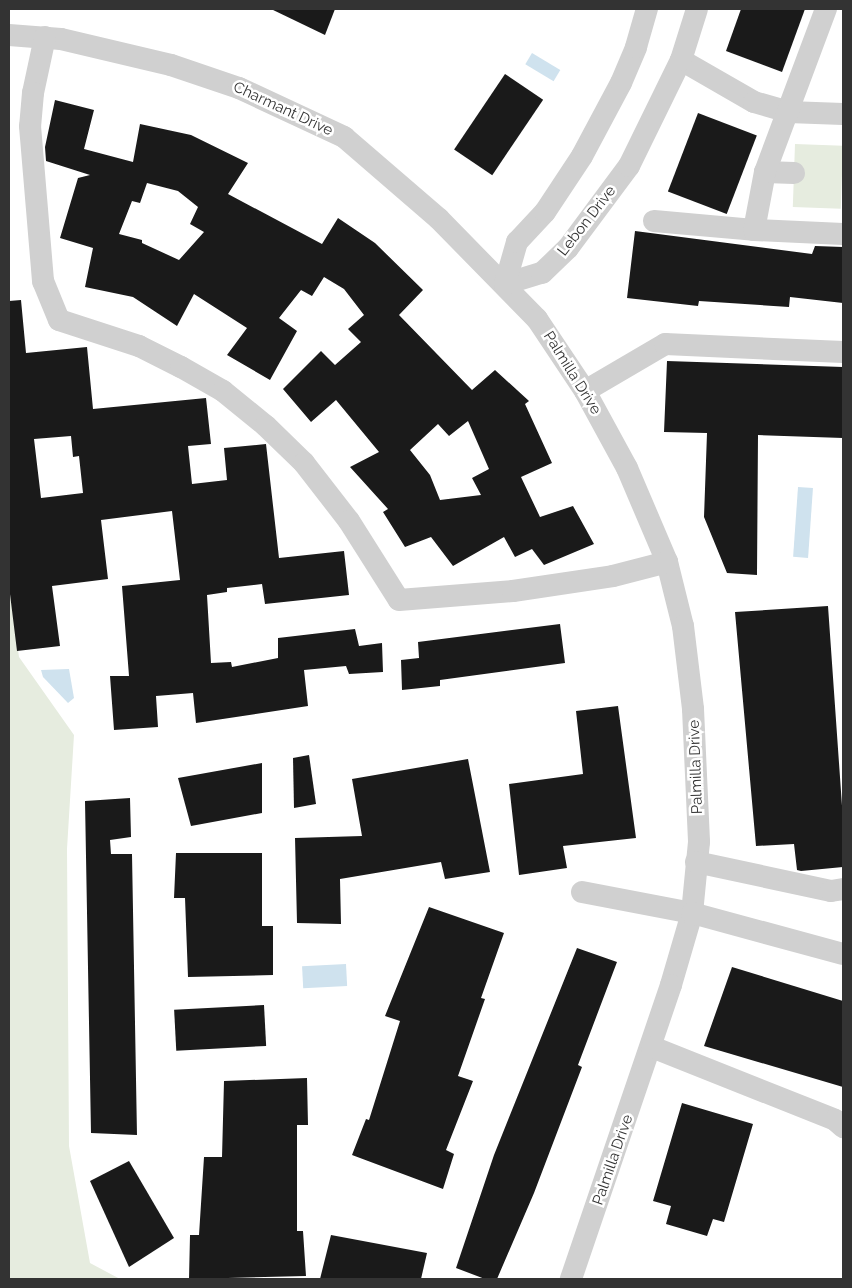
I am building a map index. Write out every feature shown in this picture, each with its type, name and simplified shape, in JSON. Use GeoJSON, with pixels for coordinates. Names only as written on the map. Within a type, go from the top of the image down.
{"type":"FeatureCollection","features":[{"type":"Feature","properties":{"kind":"street"},"geometry":{"type":"LineString","coordinates":[[505,284],[517,242],[545,212],[582,156],[621,83],[636,47],[647,9]]}},
{"type":"Feature","properties":{"kind":"street","name":"Lebon Drive"},"geometry":{"type":"LineString","coordinates":[[505,284],[542,273],[568,248],[629,166],[681,60],[697,9]]}},
{"type":"Feature","properties":{"kind":"street"},"geometry":{"type":"LineString","coordinates":[[754,230],[765,172],[826,9]]}},
{"type":"Feature","properties":{"kind":"street","name":"Charmant Drive"},"geometry":{"type":"LineString","coordinates":[[9,35],[45,37],[171,64],[239,88],[344,138],[439,219],[505,284]]}},
{"type":"Feature","properties":{"kind":"street"},"geometry":{"type":"LineString","coordinates":[[45,37],[30,126],[44,281],[59,320],[102,332],[172,363],[223,391],[266,426],[304,463],[349,522],[399,600],[513,591],[613,576],[667,562]]}},
{"type":"Feature","properties":{"kind":"street"},"geometry":{"type":"LineString","coordinates":[[681,60],[754,102],[788,112],[843,114]]}},
{"type":"Feature","properties":{"kind":"street"},"geometry":{"type":"LineString","coordinates":[[765,172],[794,172]]}},
{"type":"Feature","properties":{"kind":"street"},"geometry":{"type":"LineString","coordinates":[[654,221],[754,230],[843,234]]}},
{"type":"Feature","properties":{"kind":"street","name":"Palmilla Drive"},"geometry":{"type":"LineString","coordinates":[[505,284],[537,319],[585,391],[627,468],[667,562],[683,626],[694,709],[699,842],[692,913],[652,1047],[571,1279]]}},
{"type":"Feature","properties":{"kind":"street"},"geometry":{"type":"LineString","coordinates":[[585,391],[665,344],[843,352]]}},
{"type":"Feature","properties":{"kind":"street"},"geometry":{"type":"LineString","coordinates":[[696,862],[831,891],[843,889]]}},
{"type":"Feature","properties":{"kind":"street"},"geometry":{"type":"LineString","coordinates":[[582,892],[692,913],[843,954]]}},
{"type":"Feature","properties":{"kind":"street"},"geometry":{"type":"LineString","coordinates":[[652,1047],[835,1120],[843,1127]]}},
{"type":"Feature","properties":{"kind":"shaded area"},"geometry":{"type":"Polygon","coordinates":[[[795,144],[843,146],[841,209],[793,207],[795,144]]]}},
{"type":"Feature","properties":{"kind":"shaded area"},"geometry":{"type":"Polygon","coordinates":[[[9,586],[19,657],[74,735],[67,849],[69,1146],[90,1263],[120,1279],[9,1279],[9,586]]]}},
{"type":"Feature","properties":{"kind":"water"},"geometry":{"type":"Polygon","coordinates":[[[532,53],[560,70],[554,81],[525,64],[532,53]]]}},
{"type":"Feature","properties":{"kind":"water"},"geometry":{"type":"Polygon","coordinates":[[[798,487],[813,488],[808,558],[793,557],[798,487]]]}},
{"type":"Feature","properties":{"kind":"water"},"geometry":{"type":"Polygon","coordinates":[[[69,669],[74,698],[68,703],[43,677],[41,670],[69,669]]]}},
{"type":"Feature","properties":{"kind":"water"},"geometry":{"type":"Polygon","coordinates":[[[346,964],[347,986],[303,988],[302,966],[346,964]]]}},
{"type":"Feature","properties":{"kind":"building"},"geometry":{"type":"Polygon","coordinates":[[[271,9],[335,9],[325,35],[271,9]]]}},
{"type":"Feature","properties":{"kind":"building"},"geometry":{"type":"Polygon","coordinates":[[[741,9],[805,9],[782,72],[726,51],[741,9]]]}},
{"type":"Feature","properties":{"kind":"building"},"geometry":{"type":"Polygon","coordinates":[[[505,74],[543,100],[492,175],[454,149],[505,74]]]}},
{"type":"Feature","properties":{"kind":"building"},"geometry":{"type":"Polygon","coordinates":[[[55,100],[94,110],[84,149],[133,162],[140,124],[191,135],[248,163],[228,194],[322,244],[338,218],[375,243],[423,290],[399,315],[472,390],[495,370],[529,401],[525,404],[552,463],[521,477],[540,517],[573,506],[594,544],[544,565],[532,549],[515,557],[504,537],[453,566],[431,537],[405,547],[383,512],[388,509],[350,467],[379,452],[336,400],[311,422],[283,389],[321,351],[335,365],[361,342],[348,329],[364,315],[344,289],[324,277],[312,296],[301,290],[279,318],[297,331],[270,380],[227,355],[247,328],[194,294],[177,326],[133,297],[85,287],[93,248],[60,238],[78,178],[90,175],[46,161],[45,147],[55,100]],[[147,183],[140,203],[132,201],[119,234],[142,240],[142,243],[179,260],[204,232],[190,224],[198,207],[178,191],[147,183]],[[468,421],[449,436],[438,424],[410,450],[430,475],[440,500],[481,495],[472,478],[489,469],[468,421]]]}},
{"type":"Feature","properties":{"kind":"building"},"geometry":{"type":"Polygon","coordinates":[[[698,113],[757,136],[727,214],[668,191],[698,113]]]}},
{"type":"Feature","properties":{"kind":"building"},"geometry":{"type":"Polygon","coordinates":[[[635,231],[812,254],[815,246],[843,247],[843,303],[790,297],[789,307],[699,301],[698,306],[627,298],[635,231]]]}},
{"type":"Feature","properties":{"kind":"building"},"geometry":{"type":"Polygon","coordinates":[[[21,300],[26,353],[87,347],[93,409],[206,398],[211,444],[188,446],[192,484],[227,480],[224,448],[266,444],[279,558],[344,551],[349,595],[265,604],[262,584],[227,588],[227,592],[207,595],[211,663],[231,662],[232,667],[278,658],[278,638],[355,629],[359,646],[382,643],[383,672],[349,674],[346,666],[304,670],[308,706],[196,723],[193,693],[156,696],[158,727],[114,730],[110,676],[129,676],[122,586],[180,580],[172,511],[101,520],[108,579],[52,586],[60,646],[17,651],[9,586],[9,301],[21,300]],[[71,436],[34,439],[41,498],[83,493],[79,456],[73,457],[71,436]]]}},
{"type":"Feature","properties":{"kind":"building"},"geometry":{"type":"Polygon","coordinates":[[[667,361],[843,367],[843,438],[758,435],[757,575],[727,573],[704,517],[707,433],[664,432],[667,361]]]}},
{"type":"Feature","properties":{"kind":"building"},"geometry":{"type":"Polygon","coordinates":[[[828,606],[843,820],[843,867],[801,871],[797,870],[794,844],[756,846],[735,612],[828,606]]]}},
{"type":"Feature","properties":{"kind":"building"},"geometry":{"type":"Polygon","coordinates":[[[560,624],[565,663],[440,680],[440,686],[402,690],[401,660],[419,658],[418,642],[560,624]]]}},
{"type":"Feature","properties":{"kind":"building"},"geometry":{"type":"Polygon","coordinates":[[[618,706],[636,838],[563,846],[567,868],[519,875],[509,784],[583,774],[576,711],[618,706]]]}},
{"type":"Feature","properties":{"kind":"building"},"geometry":{"type":"Polygon","coordinates":[[[309,755],[316,804],[294,808],[293,758],[309,755]]]}},
{"type":"Feature","properties":{"kind":"building"},"geometry":{"type":"Polygon","coordinates":[[[468,759],[490,872],[445,879],[441,862],[340,879],[341,924],[297,923],[295,838],[362,836],[352,779],[468,759]]]}},
{"type":"Feature","properties":{"kind":"building"},"geometry":{"type":"Polygon","coordinates":[[[262,763],[262,813],[191,826],[178,778],[262,763]]]}},
{"type":"Feature","properties":{"kind":"building"},"geometry":{"type":"Polygon","coordinates":[[[130,798],[131,837],[110,840],[111,854],[132,854],[137,1135],[91,1133],[85,801],[130,798]]]}},
{"type":"Feature","properties":{"kind":"building"},"geometry":{"type":"Polygon","coordinates":[[[176,853],[262,853],[262,926],[273,926],[273,975],[188,977],[185,898],[174,898],[176,853]]]}},
{"type":"Feature","properties":{"kind":"building"},"geometry":{"type":"Polygon","coordinates":[[[429,907],[504,933],[481,998],[485,999],[458,1076],[473,1081],[446,1150],[454,1154],[443,1189],[352,1155],[366,1119],[369,1120],[400,1021],[385,1016],[429,907]]]}},
{"type":"Feature","properties":{"kind":"building"},"geometry":{"type":"Polygon","coordinates":[[[577,948],[617,962],[578,1065],[582,1067],[534,1193],[497,1279],[485,1279],[456,1268],[494,1155],[577,948]]]}},
{"type":"Feature","properties":{"kind":"building"},"geometry":{"type":"Polygon","coordinates":[[[732,967],[843,1001],[843,1087],[704,1046],[732,967]]]}},
{"type":"Feature","properties":{"kind":"building"},"geometry":{"type":"Polygon","coordinates":[[[264,1005],[266,1046],[176,1051],[174,1010],[264,1005]]]}},
{"type":"Feature","properties":{"kind":"building"},"geometry":{"type":"Polygon","coordinates":[[[307,1078],[308,1125],[297,1125],[297,1231],[303,1231],[306,1276],[189,1279],[190,1235],[199,1235],[204,1157],[222,1157],[224,1081],[307,1078]]]}},
{"type":"Feature","properties":{"kind":"building"},"geometry":{"type":"Polygon","coordinates":[[[682,1103],[753,1124],[724,1222],[713,1219],[707,1236],[666,1224],[671,1206],[653,1201],[682,1103]]]}},
{"type":"Feature","properties":{"kind":"building"},"geometry":{"type":"Polygon","coordinates":[[[129,1161],[174,1238],[129,1267],[90,1181],[129,1161]]]}},
{"type":"Feature","properties":{"kind":"building"},"geometry":{"type":"Polygon","coordinates":[[[331,1235],[427,1253],[421,1279],[320,1279],[331,1235]]]}}]}
